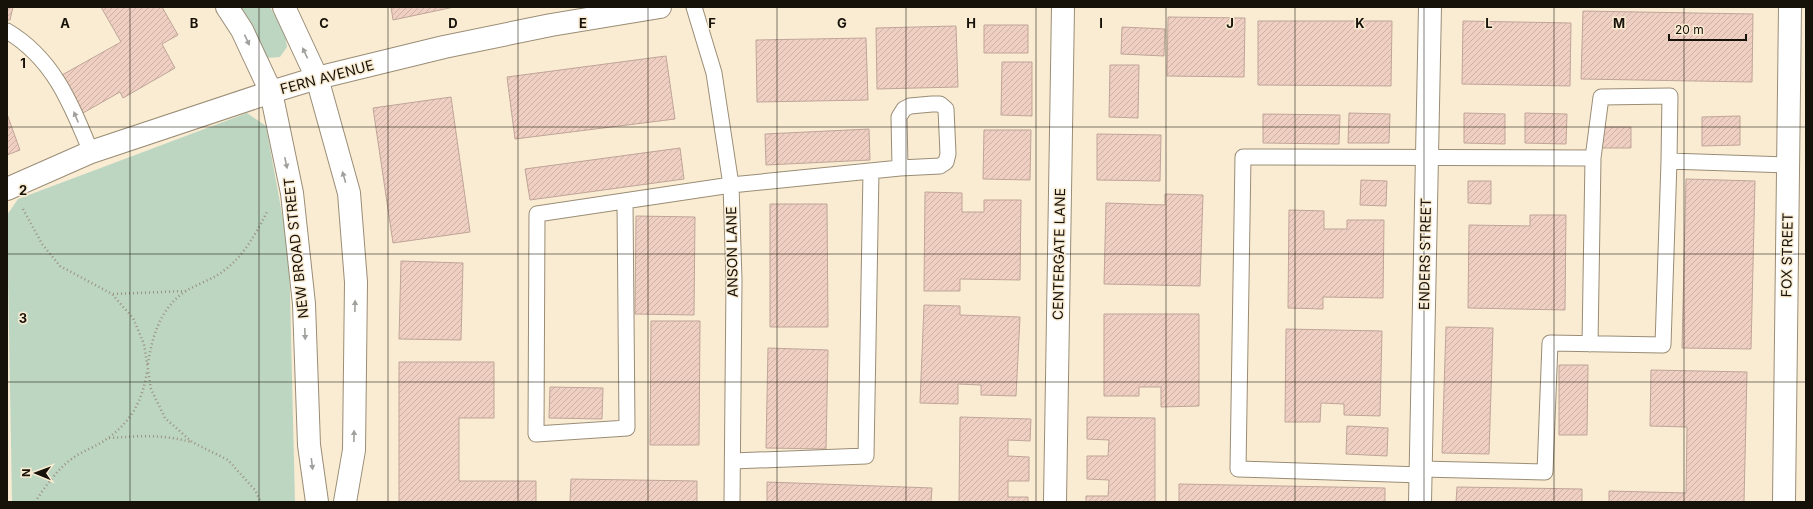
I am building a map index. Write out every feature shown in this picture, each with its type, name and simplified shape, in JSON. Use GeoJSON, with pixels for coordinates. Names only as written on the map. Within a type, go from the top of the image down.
{"type":"FeatureCollection","features":[{"type":"Feature","properties":{"kind":"street","name":"NEW BROAD STREET"},"geometry":{"type":"LineString","coordinates":[[227,7],[242,30],[271,92],[294,209],[304,304],[309,445],[317,502]]}},
{"type":"Feature","properties":{"kind":"street"},"geometry":{"type":"LineString","coordinates":[[284,7],[317,78],[349,193],[356,282],[354,450],[345,502]]}},
{"type":"Feature","properties":{"kind":"street","name":"FERN AVENUE"},"geometry":{"type":"LineString","coordinates":[[7,189],[91,152],[317,78],[459,44],[551,25],[660,7]]}},
{"type":"Feature","properties":{"kind":"street","name":"CENTERGATE LANE"},"geometry":{"type":"LineString","coordinates":[[1055,502],[1063,7]]}},
{"type":"Feature","properties":{"kind":"street","name":"ENDERS STREET"},"geometry":{"type":"LineString","coordinates":[[1420,502],[1430,7]]}},
{"type":"Feature","properties":{"kind":"street","name":"FOX STREET"},"geometry":{"type":"LineString","coordinates":[[1784,502],[1790,7]]}},
{"type":"Feature","properties":{"kind":"lane","name":"ANSON LANE"},"geometry":{"type":"LineString","coordinates":[[694,7],[714,73],[731,185],[734,280],[732,502]]}},
{"type":"Feature","properties":{"kind":"lane"},"geometry":{"type":"LineString","coordinates":[[7,31],[24,41],[49,68],[68,97],[91,152]]}},
{"type":"Feature","properties":{"kind":"lane"},"geometry":{"type":"LineString","coordinates":[[1590,344],[1593,158],[1601,97],[1670,96],[1663,345],[1590,344],[1550,343],[1545,472],[1421,472],[1238,469],[1243,157],[1427,156],[1593,158]]}},
{"type":"Feature","properties":{"kind":"lane"},"geometry":{"type":"LineString","coordinates":[[625,201],[627,428],[536,434],[537,214],[731,185],[900,168],[940,166],[946,162],[948,154],[946,109],[940,104],[910,106],[904,109],[899,117],[900,168]]}},
{"type":"Feature","properties":{"kind":"lane"},"geometry":{"type":"LineString","coordinates":[[1669,161],[1788,165]]}},
{"type":"Feature","properties":{"kind":"lane"},"geometry":{"type":"LineString","coordinates":[[732,461],[866,456],[871,171]]}},
{"type":"Feature","properties":{"kind":"path"},"geometry":{"type":"LineString","coordinates":[[23,209],[42,244],[60,266],[112,294],[133,318],[144,344],[151,389],[165,418],[192,442]]}},
{"type":"Feature","properties":{"kind":"path"},"geometry":{"type":"LineString","coordinates":[[35,502],[46,486],[74,458],[108,438],[128,422],[138,407],[144,390],[151,342],[158,324],[169,307],[186,291],[207,281],[226,269],[256,235],[267,212]]}},
{"type":"Feature","properties":{"kind":"path"},"geometry":{"type":"LineString","coordinates":[[112,294],[186,291]]}},
{"type":"Feature","properties":{"kind":"path"},"geometry":{"type":"LineString","coordinates":[[108,438],[153,435],[174,437],[192,442],[228,460],[255,490],[261,502]]}},
{"type":"Feature","properties":{"kind":"green space"},"geometry":{"type":"Polygon","coordinates":[[[232,7],[270,7],[285,33],[287,47],[280,57],[266,58],[232,7]]]}},
{"type":"Feature","properties":{"kind":"green space"},"geometry":{"type":"Polygon","coordinates":[[[247,113],[266,126],[289,252],[295,502],[12,502],[7,215],[18,199],[247,113]]]}},
{"type":"Feature","properties":{"kind":"building"},"geometry":{"type":"Polygon","coordinates":[[[7,7],[13,7],[10,20],[7,20],[7,7]]]}},
{"type":"Feature","properties":{"kind":"building"},"geometry":{"type":"Polygon","coordinates":[[[101,7],[162,7],[178,35],[162,44],[175,68],[123,98],[120,92],[83,113],[62,75],[121,42],[101,7]]]}},
{"type":"Feature","properties":{"kind":"building"},"geometry":{"type":"Polygon","coordinates":[[[391,7],[454,7],[393,20],[391,7]]]}},
{"type":"Feature","properties":{"kind":"building"},"geometry":{"type":"Polygon","coordinates":[[[1583,11],[1753,14],[1752,82],[1581,79],[1583,11]]]}},
{"type":"Feature","properties":{"kind":"building"},"geometry":{"type":"Polygon","coordinates":[[[1168,17],[1245,18],[1244,77],[1167,76],[1168,17]]]}},
{"type":"Feature","properties":{"kind":"building"},"geometry":{"type":"Polygon","coordinates":[[[1258,21],[1392,21],[1391,86],[1258,85],[1258,21]]]}},
{"type":"Feature","properties":{"kind":"building"},"geometry":{"type":"Polygon","coordinates":[[[1463,21],[1571,23],[1570,86],[1462,84],[1463,21]]]}},
{"type":"Feature","properties":{"kind":"building"},"geometry":{"type":"Polygon","coordinates":[[[984,25],[1028,25],[1028,53],[984,53],[984,25]]]}},
{"type":"Feature","properties":{"kind":"building"},"geometry":{"type":"Polygon","coordinates":[[[956,26],[958,87],[877,89],[876,28],[956,26]]]}},
{"type":"Feature","properties":{"kind":"building"},"geometry":{"type":"Polygon","coordinates":[[[1122,27],[1165,29],[1164,56],[1121,54],[1122,27]]]}},
{"type":"Feature","properties":{"kind":"building"},"geometry":{"type":"Polygon","coordinates":[[[866,38],[868,100],[757,102],[756,40],[866,38]]]}},
{"type":"Feature","properties":{"kind":"building"},"geometry":{"type":"Polygon","coordinates":[[[666,56],[675,119],[515,139],[507,77],[666,56]]]}},
{"type":"Feature","properties":{"kind":"building"},"geometry":{"type":"Polygon","coordinates":[[[1002,62],[1032,62],[1032,116],[1001,115],[1002,62]]]}},
{"type":"Feature","properties":{"kind":"building"},"geometry":{"type":"Polygon","coordinates":[[[1110,65],[1139,65],[1138,118],[1109,117],[1110,65]]]}},
{"type":"Feature","properties":{"kind":"building"},"geometry":{"type":"Polygon","coordinates":[[[451,97],[470,232],[393,243],[373,108],[451,97]]]}},
{"type":"Feature","properties":{"kind":"building"},"geometry":{"type":"Polygon","coordinates":[[[1349,113],[1390,114],[1389,143],[1348,143],[1349,113]]]}},
{"type":"Feature","properties":{"kind":"building"},"geometry":{"type":"Polygon","coordinates":[[[1464,113],[1505,114],[1505,144],[1464,143],[1464,113]]]}},
{"type":"Feature","properties":{"kind":"building"},"geometry":{"type":"Polygon","coordinates":[[[1525,113],[1567,114],[1566,144],[1525,143],[1525,113]]]}},
{"type":"Feature","properties":{"kind":"building"},"geometry":{"type":"Polygon","coordinates":[[[7,114],[20,150],[7,155],[7,114]]]}},
{"type":"Feature","properties":{"kind":"building"},"geometry":{"type":"Polygon","coordinates":[[[1263,114],[1340,115],[1339,144],[1263,143],[1263,114]]]}},
{"type":"Feature","properties":{"kind":"building"},"geometry":{"type":"Polygon","coordinates":[[[1740,116],[1740,145],[1702,146],[1702,117],[1740,116]]]}},
{"type":"Feature","properties":{"kind":"building"},"geometry":{"type":"Polygon","coordinates":[[[1603,127],[1631,127],[1631,148],[1602,148],[1603,127]]]}},
{"type":"Feature","properties":{"kind":"building"},"geometry":{"type":"Polygon","coordinates":[[[869,129],[870,160],[766,165],[765,134],[869,129]]]}},
{"type":"Feature","properties":{"kind":"building"},"geometry":{"type":"Polygon","coordinates":[[[984,130],[1031,130],[1030,180],[983,179],[984,130]]]}},
{"type":"Feature","properties":{"kind":"building"},"geometry":{"type":"Polygon","coordinates":[[[1097,134],[1161,135],[1160,181],[1097,180],[1097,134]]]}},
{"type":"Feature","properties":{"kind":"building"},"geometry":{"type":"Polygon","coordinates":[[[680,148],[684,179],[530,200],[525,169],[680,148]]]}},
{"type":"Feature","properties":{"kind":"building"},"geometry":{"type":"Polygon","coordinates":[[[1686,179],[1755,181],[1751,349],[1682,348],[1686,179]]]}},
{"type":"Feature","properties":{"kind":"building"},"geometry":{"type":"Polygon","coordinates":[[[1361,180],[1387,181],[1386,206],[1360,205],[1361,180]]]}},
{"type":"Feature","properties":{"kind":"building"},"geometry":{"type":"Polygon","coordinates":[[[1468,181],[1491,181],[1491,204],[1468,203],[1468,181]]]}},
{"type":"Feature","properties":{"kind":"building"},"geometry":{"type":"Polygon","coordinates":[[[925,192],[962,193],[962,212],[984,212],[984,200],[1021,200],[1020,280],[960,279],[960,291],[924,291],[925,192]]]}},
{"type":"Feature","properties":{"kind":"building"},"geometry":{"type":"Polygon","coordinates":[[[1165,194],[1203,195],[1200,286],[1104,284],[1106,203],[1165,205],[1165,194]]]}},
{"type":"Feature","properties":{"kind":"building"},"geometry":{"type":"Polygon","coordinates":[[[770,204],[827,204],[828,327],[770,327],[770,204]]]}},
{"type":"Feature","properties":{"kind":"building"},"geometry":{"type":"Polygon","coordinates":[[[1289,210],[1324,211],[1324,229],[1347,229],[1347,220],[1384,220],[1383,298],[1323,297],[1323,309],[1288,308],[1289,210]]]}},
{"type":"Feature","properties":{"kind":"building"},"geometry":{"type":"Polygon","coordinates":[[[1530,215],[1566,215],[1565,310],[1468,308],[1469,225],[1530,226],[1530,215]]]}},
{"type":"Feature","properties":{"kind":"building"},"geometry":{"type":"Polygon","coordinates":[[[636,216],[695,217],[694,315],[635,314],[636,216]]]}},
{"type":"Feature","properties":{"kind":"building"},"geometry":{"type":"Polygon","coordinates":[[[401,261],[463,263],[461,340],[399,339],[401,261]]]}},
{"type":"Feature","properties":{"kind":"building"},"geometry":{"type":"Polygon","coordinates":[[[924,305],[960,306],[960,315],[1020,317],[1016,396],[981,395],[981,385],[958,384],[958,404],[920,403],[924,305]]]}},
{"type":"Feature","properties":{"kind":"building"},"geometry":{"type":"Polygon","coordinates":[[[1104,314],[1199,314],[1199,406],[1161,407],[1161,387],[1139,387],[1139,396],[1104,396],[1104,314]]]}},
{"type":"Feature","properties":{"kind":"building"},"geometry":{"type":"Polygon","coordinates":[[[651,321],[700,321],[699,445],[650,445],[651,321]]]}},
{"type":"Feature","properties":{"kind":"building"},"geometry":{"type":"Polygon","coordinates":[[[1446,327],[1493,328],[1489,454],[1442,453],[1446,327]]]}},
{"type":"Feature","properties":{"kind":"building"},"geometry":{"type":"Polygon","coordinates":[[[1286,329],[1382,331],[1380,416],[1344,415],[1344,404],[1321,403],[1320,422],[1285,422],[1286,329]]]}},
{"type":"Feature","properties":{"kind":"building"},"geometry":{"type":"Polygon","coordinates":[[[768,348],[828,350],[826,449],[766,448],[768,348]]]}},
{"type":"Feature","properties":{"kind":"building"},"geometry":{"type":"Polygon","coordinates":[[[399,362],[494,362],[494,418],[459,418],[459,481],[536,481],[536,502],[399,502],[399,362]]]}},
{"type":"Feature","properties":{"kind":"building"},"geometry":{"type":"Polygon","coordinates":[[[1559,365],[1588,365],[1587,435],[1559,435],[1559,365]]]}},
{"type":"Feature","properties":{"kind":"building"},"geometry":{"type":"Polygon","coordinates":[[[1651,370],[1747,372],[1744,502],[1609,502],[1609,491],[1686,493],[1687,427],[1650,426],[1651,370]]]}},
{"type":"Feature","properties":{"kind":"building"},"geometry":{"type":"Polygon","coordinates":[[[550,387],[603,388],[602,419],[549,418],[550,387]]]}},
{"type":"Feature","properties":{"kind":"building"},"geometry":{"type":"Polygon","coordinates":[[[960,417],[1031,419],[1030,441],[1008,440],[1008,456],[1029,457],[1029,481],[1008,481],[1008,497],[1028,497],[1028,502],[959,502],[960,417]]]}},
{"type":"Feature","properties":{"kind":"building"},"geometry":{"type":"Polygon","coordinates":[[[1087,417],[1155,418],[1155,502],[1086,502],[1086,496],[1108,496],[1109,480],[1087,479],[1087,456],[1108,456],[1109,440],[1087,439],[1087,417]]]}},
{"type":"Feature","properties":{"kind":"building"},"geometry":{"type":"Polygon","coordinates":[[[1347,426],[1388,428],[1387,456],[1346,454],[1347,426]]]}},
{"type":"Feature","properties":{"kind":"building"},"geometry":{"type":"Polygon","coordinates":[[[571,479],[697,481],[697,502],[570,502],[571,479]]]}},
{"type":"Feature","properties":{"kind":"building"},"geometry":{"type":"Polygon","coordinates":[[[767,482],[932,488],[931,502],[767,502],[767,482]]]}},
{"type":"Feature","properties":{"kind":"building"},"geometry":{"type":"Polygon","coordinates":[[[1179,484],[1385,488],[1385,502],[1179,502],[1179,484]]]}},
{"type":"Feature","properties":{"kind":"building"},"geometry":{"type":"Polygon","coordinates":[[[1457,487],[1582,489],[1582,502],[1456,502],[1457,487]]]}}]}
